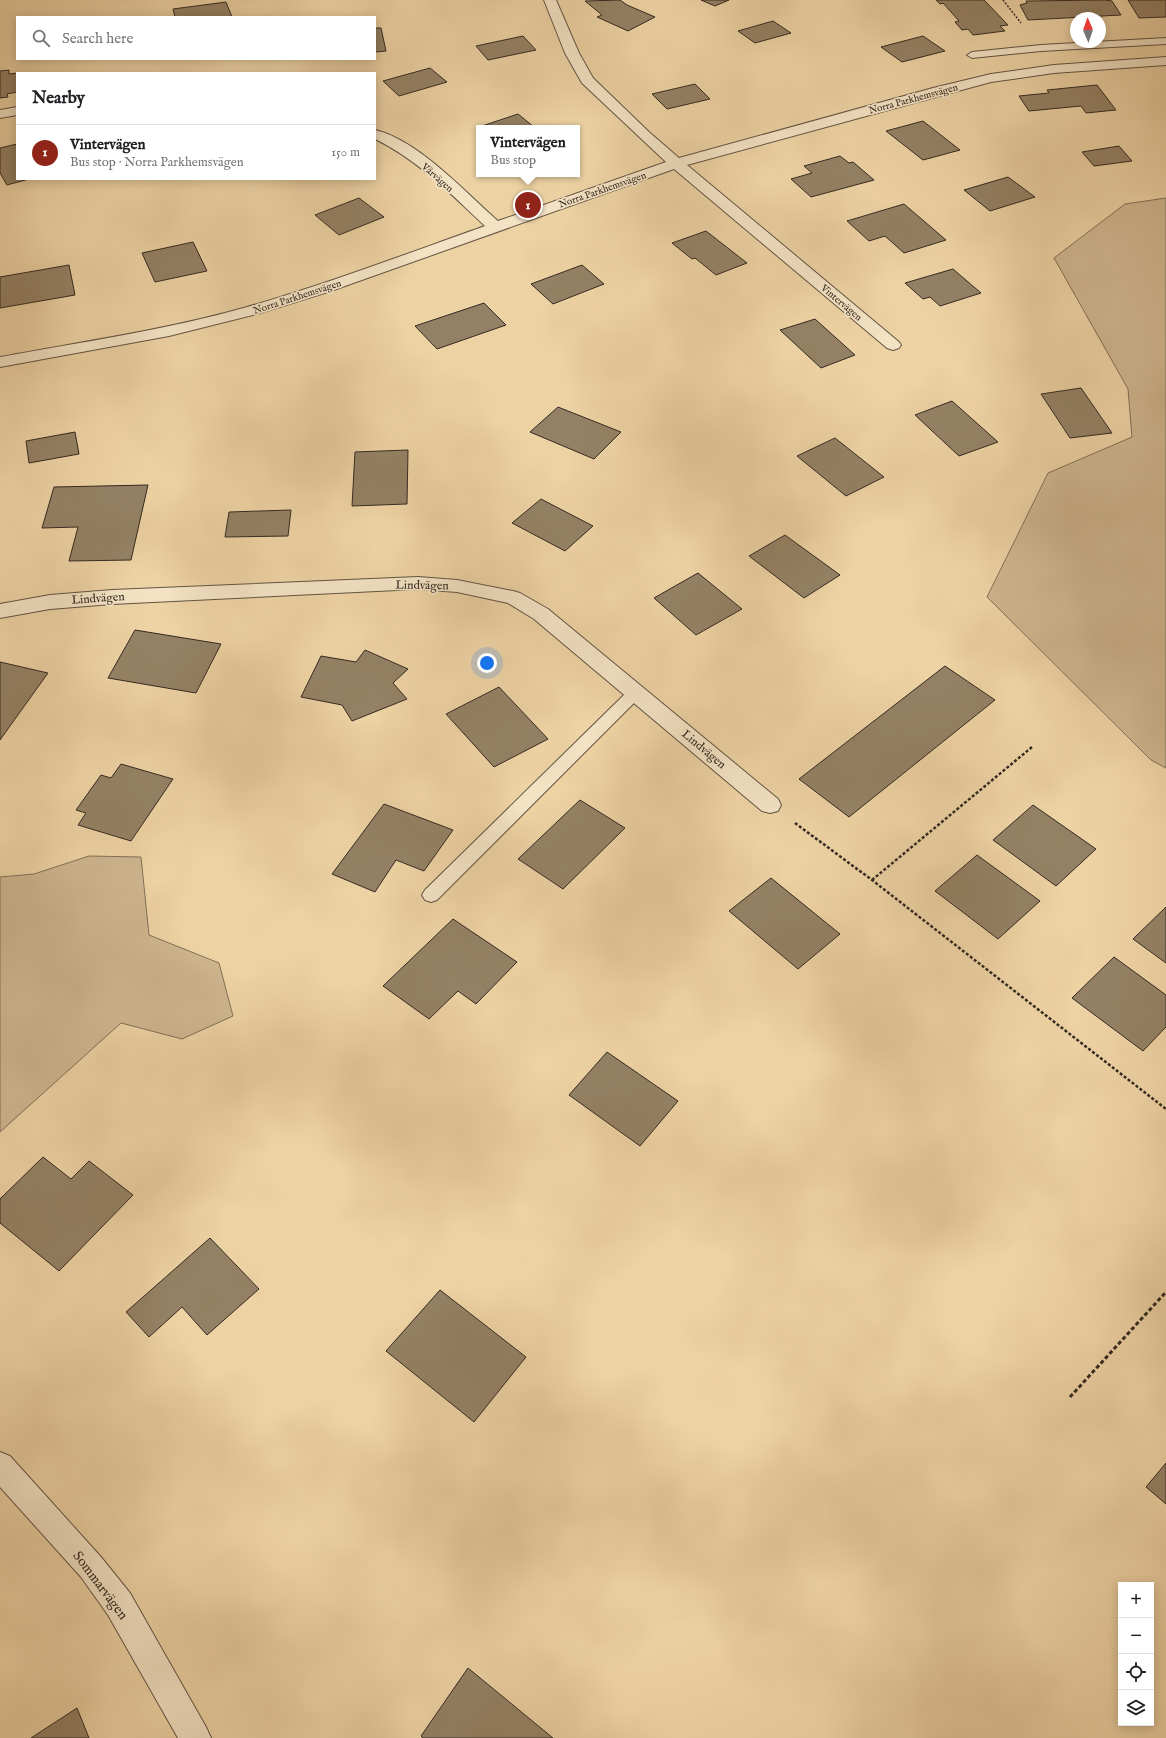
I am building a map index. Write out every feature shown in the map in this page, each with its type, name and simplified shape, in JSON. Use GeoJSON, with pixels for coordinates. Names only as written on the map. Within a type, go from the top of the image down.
{"type":"FeatureCollection","features":[{"type":"Feature","properties":{"kind":"street","name":"Vintervägen"},"geometry":{"type":"LineString","coordinates":[[550,0],[572,53],[587,80],[644,135],[676,163],[894,345]]}},
{"type":"Feature","properties":{"kind":"street","name":"Norra Parkhemsvägen"},"geometry":{"type":"LineString","coordinates":[[0,362],[169,331],[251,311],[325,288],[676,163],[910,98],[991,78],[1054,69],[1166,61]]}},
{"type":"Feature","properties":{"kind":"street"},"geometry":{"type":"LineString","coordinates":[[0,114],[16,111]]}},
{"type":"Feature","properties":{"kind":"street","name":"Vårvägen"},"geometry":{"type":"LineString","coordinates":[[376,134],[388,139],[407,151],[495,227]]}},
{"type":"Feature","properties":{"kind":"street","name":"Lindvägen"},"geometry":{"type":"LineString","coordinates":[[0,611],[50,602],[112,597],[418,584],[457,586],[513,598],[541,614],[770,805]]}},
{"type":"Feature","properties":{"kind":"street","name":"Sommarvägen"},"geometry":{"type":"LineString","coordinates":[[0,1466],[91,1567],[119,1604],[195,1738]]}},
{"type":"Feature","properties":{"kind":"lane"},"geometry":{"type":"LineString","coordinates":[[972,55],[1048,47],[1166,40]]}},
{"type":"Feature","properties":{"kind":"lane"},"geometry":{"type":"LineString","coordinates":[[431,895],[636,692]]}},
{"type":"Feature","properties":{"kind":"path"},"geometry":{"type":"LineString","coordinates":[[872,880],[1032,747]]}},
{"type":"Feature","properties":{"kind":"path"},"geometry":{"type":"LineString","coordinates":[[770,805],[872,880],[1166,1109]]}},
{"type":"Feature","properties":{"kind":"path"},"geometry":{"type":"LineString","coordinates":[[1070,1397],[1166,1292]]}},
{"type":"Feature","properties":{"kind":"shaded area"},"geometry":{"type":"Polygon","coordinates":[[[1166,198],[1166,768],[1151,760],[987,597],[1048,473],[1132,437],[1128,389],[1054,258],[1125,204],[1166,198]]]}},
{"type":"Feature","properties":{"kind":"shaded area"},"geometry":{"type":"Polygon","coordinates":[[[89,856],[141,857],[149,935],[219,963],[233,1016],[182,1039],[121,1023],[0,1132],[0,877],[34,874],[89,856]]]}},
{"type":"Feature","properties":{"kind":"building"},"geometry":{"type":"Polygon","coordinates":[[[620,0],[627,5],[655,17],[628,31],[597,17],[602,15],[585,1],[620,0]]]}},
{"type":"Feature","properties":{"kind":"building"},"geometry":{"type":"Polygon","coordinates":[[[701,0],[729,0],[715,6],[701,0]]]}},
{"type":"Feature","properties":{"kind":"building"},"geometry":{"type":"Polygon","coordinates":[[[936,0],[984,0],[1008,25],[1000,26],[1005,31],[973,35],[968,29],[962,30],[955,22],[959,21],[943,3],[940,4],[936,0]]]}},
{"type":"Feature","properties":{"kind":"building"},"geometry":{"type":"Polygon","coordinates":[[[1128,0],[1166,0],[1166,17],[1139,18],[1128,0]]]}},
{"type":"Feature","properties":{"kind":"building"},"geometry":{"type":"Polygon","coordinates":[[[1026,1],[1112,1],[1121,15],[1106,16],[1106,12],[1070,12],[1070,18],[1028,20],[1020,5],[1027,3],[1026,1]]]}},
{"type":"Feature","properties":{"kind":"building"},"geometry":{"type":"Polygon","coordinates":[[[226,2],[232,16],[175,16],[173,9],[226,2]]]}},
{"type":"Feature","properties":{"kind":"building"},"geometry":{"type":"Polygon","coordinates":[[[773,21],[791,33],[755,43],[738,31],[773,21]]]}},
{"type":"Feature","properties":{"kind":"building"},"geometry":{"type":"Polygon","coordinates":[[[376,28],[381,28],[386,51],[376,52],[376,28]]]}},
{"type":"Feature","properties":{"kind":"building"},"geometry":{"type":"Polygon","coordinates":[[[523,36],[536,50],[488,60],[476,46],[523,36]]]}},
{"type":"Feature","properties":{"kind":"building"},"geometry":{"type":"Polygon","coordinates":[[[923,36],[945,51],[902,62],[881,47],[923,36]]]}},
{"type":"Feature","properties":{"kind":"building"},"geometry":{"type":"Polygon","coordinates":[[[430,68],[447,82],[399,96],[383,81],[430,68]]]}},
{"type":"Feature","properties":{"kind":"building"},"geometry":{"type":"Polygon","coordinates":[[[9,70],[9,74],[16,73],[16,92],[7,94],[8,97],[0,98],[0,71],[9,70]]]}},
{"type":"Feature","properties":{"kind":"building"},"geometry":{"type":"Polygon","coordinates":[[[695,84],[710,99],[667,109],[652,94],[695,84]]]}},
{"type":"Feature","properties":{"kind":"building"},"geometry":{"type":"Polygon","coordinates":[[[1097,85],[1116,110],[1086,113],[1081,106],[1029,111],[1019,96],[1049,93],[1047,90],[1097,85]]]}},
{"type":"Feature","properties":{"kind":"building"},"geometry":{"type":"Polygon","coordinates":[[[518,114],[532,125],[485,125],[518,114]]]}},
{"type":"Feature","properties":{"kind":"building"},"geometry":{"type":"Polygon","coordinates":[[[923,121],[960,150],[923,160],[886,131],[923,121]]]}},
{"type":"Feature","properties":{"kind":"building"},"geometry":{"type":"Polygon","coordinates":[[[16,144],[16,180],[25,180],[7,185],[0,173],[0,148],[16,144]]]}},
{"type":"Feature","properties":{"kind":"building"},"geometry":{"type":"Polygon","coordinates":[[[1119,146],[1132,161],[1094,166],[1082,152],[1119,146]]]}},
{"type":"Feature","properties":{"kind":"building"},"geometry":{"type":"Polygon","coordinates":[[[840,156],[849,163],[853,162],[874,180],[811,197],[791,179],[812,173],[804,166],[840,156]]]}},
{"type":"Feature","properties":{"kind":"building"},"geometry":{"type":"Polygon","coordinates":[[[1008,177],[1035,197],[990,211],[964,190],[1008,177]]]}},
{"type":"Feature","properties":{"kind":"building"},"geometry":{"type":"Polygon","coordinates":[[[359,198],[384,217],[339,235],[315,215],[359,198]]]}},
{"type":"Feature","properties":{"kind":"building"},"geometry":{"type":"Polygon","coordinates":[[[904,204],[946,240],[904,253],[885,236],[869,241],[847,221],[904,204]]]}},
{"type":"Feature","properties":{"kind":"building"},"geometry":{"type":"Polygon","coordinates":[[[706,231],[747,263],[716,275],[695,258],[692,259],[672,243],[706,231]]]}},
{"type":"Feature","properties":{"kind":"building"},"geometry":{"type":"Polygon","coordinates":[[[193,242],[207,271],[155,282],[142,253],[193,242]]]}},
{"type":"Feature","properties":{"kind":"building"},"geometry":{"type":"Polygon","coordinates":[[[69,265],[75,295],[0,308],[0,277],[69,265]]]}},
{"type":"Feature","properties":{"kind":"building"},"geometry":{"type":"Polygon","coordinates":[[[582,265],[604,284],[553,304],[531,284],[582,265]]]}},
{"type":"Feature","properties":{"kind":"building"},"geometry":{"type":"Polygon","coordinates":[[[953,269],[981,293],[940,306],[930,297],[923,299],[905,283],[953,269]]]}},
{"type":"Feature","properties":{"kind":"building"},"geometry":{"type":"Polygon","coordinates":[[[484,303],[506,325],[437,349],[415,326],[484,303]]]}},
{"type":"Feature","properties":{"kind":"building"},"geometry":{"type":"Polygon","coordinates":[[[815,319],[855,355],[821,368],[780,330],[815,319]]]}},
{"type":"Feature","properties":{"kind":"building"},"geometry":{"type":"Polygon","coordinates":[[[1081,388],[1112,433],[1070,438],[1041,394],[1081,388]]]}},
{"type":"Feature","properties":{"kind":"building"},"geometry":{"type":"Polygon","coordinates":[[[952,401],[998,442],[959,456],[915,415],[952,401]]]}},
{"type":"Feature","properties":{"kind":"building"},"geometry":{"type":"Polygon","coordinates":[[[558,407],[621,432],[594,459],[530,432],[558,407]]]}},
{"type":"Feature","properties":{"kind":"building"},"geometry":{"type":"Polygon","coordinates":[[[75,432],[79,454],[29,463],[26,441],[75,432]]]}},
{"type":"Feature","properties":{"kind":"building"},"geometry":{"type":"Polygon","coordinates":[[[835,438],[884,477],[846,496],[797,456],[835,438]]]}},
{"type":"Feature","properties":{"kind":"building"},"geometry":{"type":"Polygon","coordinates":[[[408,450],[407,504],[352,506],[355,452],[408,450]]]}},
{"type":"Feature","properties":{"kind":"building"},"geometry":{"type":"Polygon","coordinates":[[[148,485],[131,560],[69,561],[78,527],[42,528],[54,487],[148,485]]]}},
{"type":"Feature","properties":{"kind":"building"},"geometry":{"type":"Polygon","coordinates":[[[541,499],[593,526],[565,551],[512,523],[541,499]]]}},
{"type":"Feature","properties":{"kind":"building"},"geometry":{"type":"Polygon","coordinates":[[[291,510],[288,536],[225,537],[229,512],[291,510]]]}},
{"type":"Feature","properties":{"kind":"building"},"geometry":{"type":"Polygon","coordinates":[[[785,535],[840,575],[804,598],[749,556],[785,535]]]}},
{"type":"Feature","properties":{"kind":"building"},"geometry":{"type":"Polygon","coordinates":[[[698,573],[742,609],[696,635],[654,598],[698,573]]]}},
{"type":"Feature","properties":{"kind":"building"},"geometry":{"type":"Polygon","coordinates":[[[135,630],[221,644],[196,693],[108,678],[135,630]]]}},
{"type":"Feature","properties":{"kind":"building"},"geometry":{"type":"Polygon","coordinates":[[[365,650],[408,669],[393,683],[407,699],[352,721],[342,705],[301,697],[321,656],[356,662],[365,650]]]}},
{"type":"Feature","properties":{"kind":"building"},"geometry":{"type":"Polygon","coordinates":[[[0,662],[48,673],[0,740],[0,662]]]}},
{"type":"Feature","properties":{"kind":"building"},"geometry":{"type":"Polygon","coordinates":[[[945,666],[995,700],[849,817],[799,779],[945,666]]]}},
{"type":"Feature","properties":{"kind":"building"},"geometry":{"type":"Polygon","coordinates":[[[499,687],[548,739],[494,767],[446,714],[499,687]]]}},
{"type":"Feature","properties":{"kind":"building"},"geometry":{"type":"Polygon","coordinates":[[[121,764],[173,779],[131,841],[78,825],[86,813],[76,810],[101,775],[111,778],[121,764]]]}},
{"type":"Feature","properties":{"kind":"building"},"geometry":{"type":"Polygon","coordinates":[[[580,800],[625,828],[563,889],[518,859],[580,800]]]}},
{"type":"Feature","properties":{"kind":"building"},"geometry":{"type":"Polygon","coordinates":[[[384,804],[453,830],[424,871],[396,860],[375,892],[332,874],[384,804]]]}},
{"type":"Feature","properties":{"kind":"building"},"geometry":{"type":"Polygon","coordinates":[[[1033,805],[1096,849],[1056,886],[993,840],[1033,805]]]}},
{"type":"Feature","properties":{"kind":"building"},"geometry":{"type":"Polygon","coordinates":[[[977,855],[1040,901],[998,939],[935,891],[977,855]]]}},
{"type":"Feature","properties":{"kind":"building"},"geometry":{"type":"Polygon","coordinates":[[[771,878],[840,934],[798,969],[729,911],[771,878]]]}},
{"type":"Feature","properties":{"kind":"building"},"geometry":{"type":"Polygon","coordinates":[[[1166,907],[1166,963],[1133,939],[1166,907]]]}},
{"type":"Feature","properties":{"kind":"building"},"geometry":{"type":"Polygon","coordinates":[[[453,919],[517,962],[476,1004],[458,991],[429,1019],[383,986],[453,919]]]}},
{"type":"Feature","properties":{"kind":"building"},"geometry":{"type":"Polygon","coordinates":[[[1114,957],[1166,995],[1166,1027],[1143,1051],[1072,998],[1114,957]]]}},
{"type":"Feature","properties":{"kind":"building"},"geometry":{"type":"Polygon","coordinates":[[[607,1052],[678,1101],[640,1146],[569,1095],[607,1052]]]}},
{"type":"Feature","properties":{"kind":"building"},"geometry":{"type":"Polygon","coordinates":[[[43,1157],[71,1179],[89,1161],[133,1195],[59,1271],[0,1223],[0,1199],[43,1157]]]}},
{"type":"Feature","properties":{"kind":"building"},"geometry":{"type":"Polygon","coordinates":[[[210,1238],[259,1289],[207,1335],[182,1307],[149,1337],[126,1312],[210,1238]]]}},
{"type":"Feature","properties":{"kind":"building"},"geometry":{"type":"Polygon","coordinates":[[[440,1290],[526,1357],[474,1422],[386,1351],[440,1290]]]}},
{"type":"Feature","properties":{"kind":"building"},"geometry":{"type":"Polygon","coordinates":[[[1166,1463],[1166,1504],[1146,1487],[1166,1463]]]}},
{"type":"Feature","properties":{"kind":"building"},"geometry":{"type":"Polygon","coordinates":[[[468,1668],[553,1738],[423,1738],[421,1736],[468,1668]]]}},
{"type":"Feature","properties":{"kind":"building"},"geometry":{"type":"Polygon","coordinates":[[[77,1708],[89,1738],[31,1738],[77,1708]]]}},
{"type":"Feature","properties":{"kind":"place","name":"Vintervägen"},"geometry":{"type":"Point","coordinates":[528,205]}}]}
